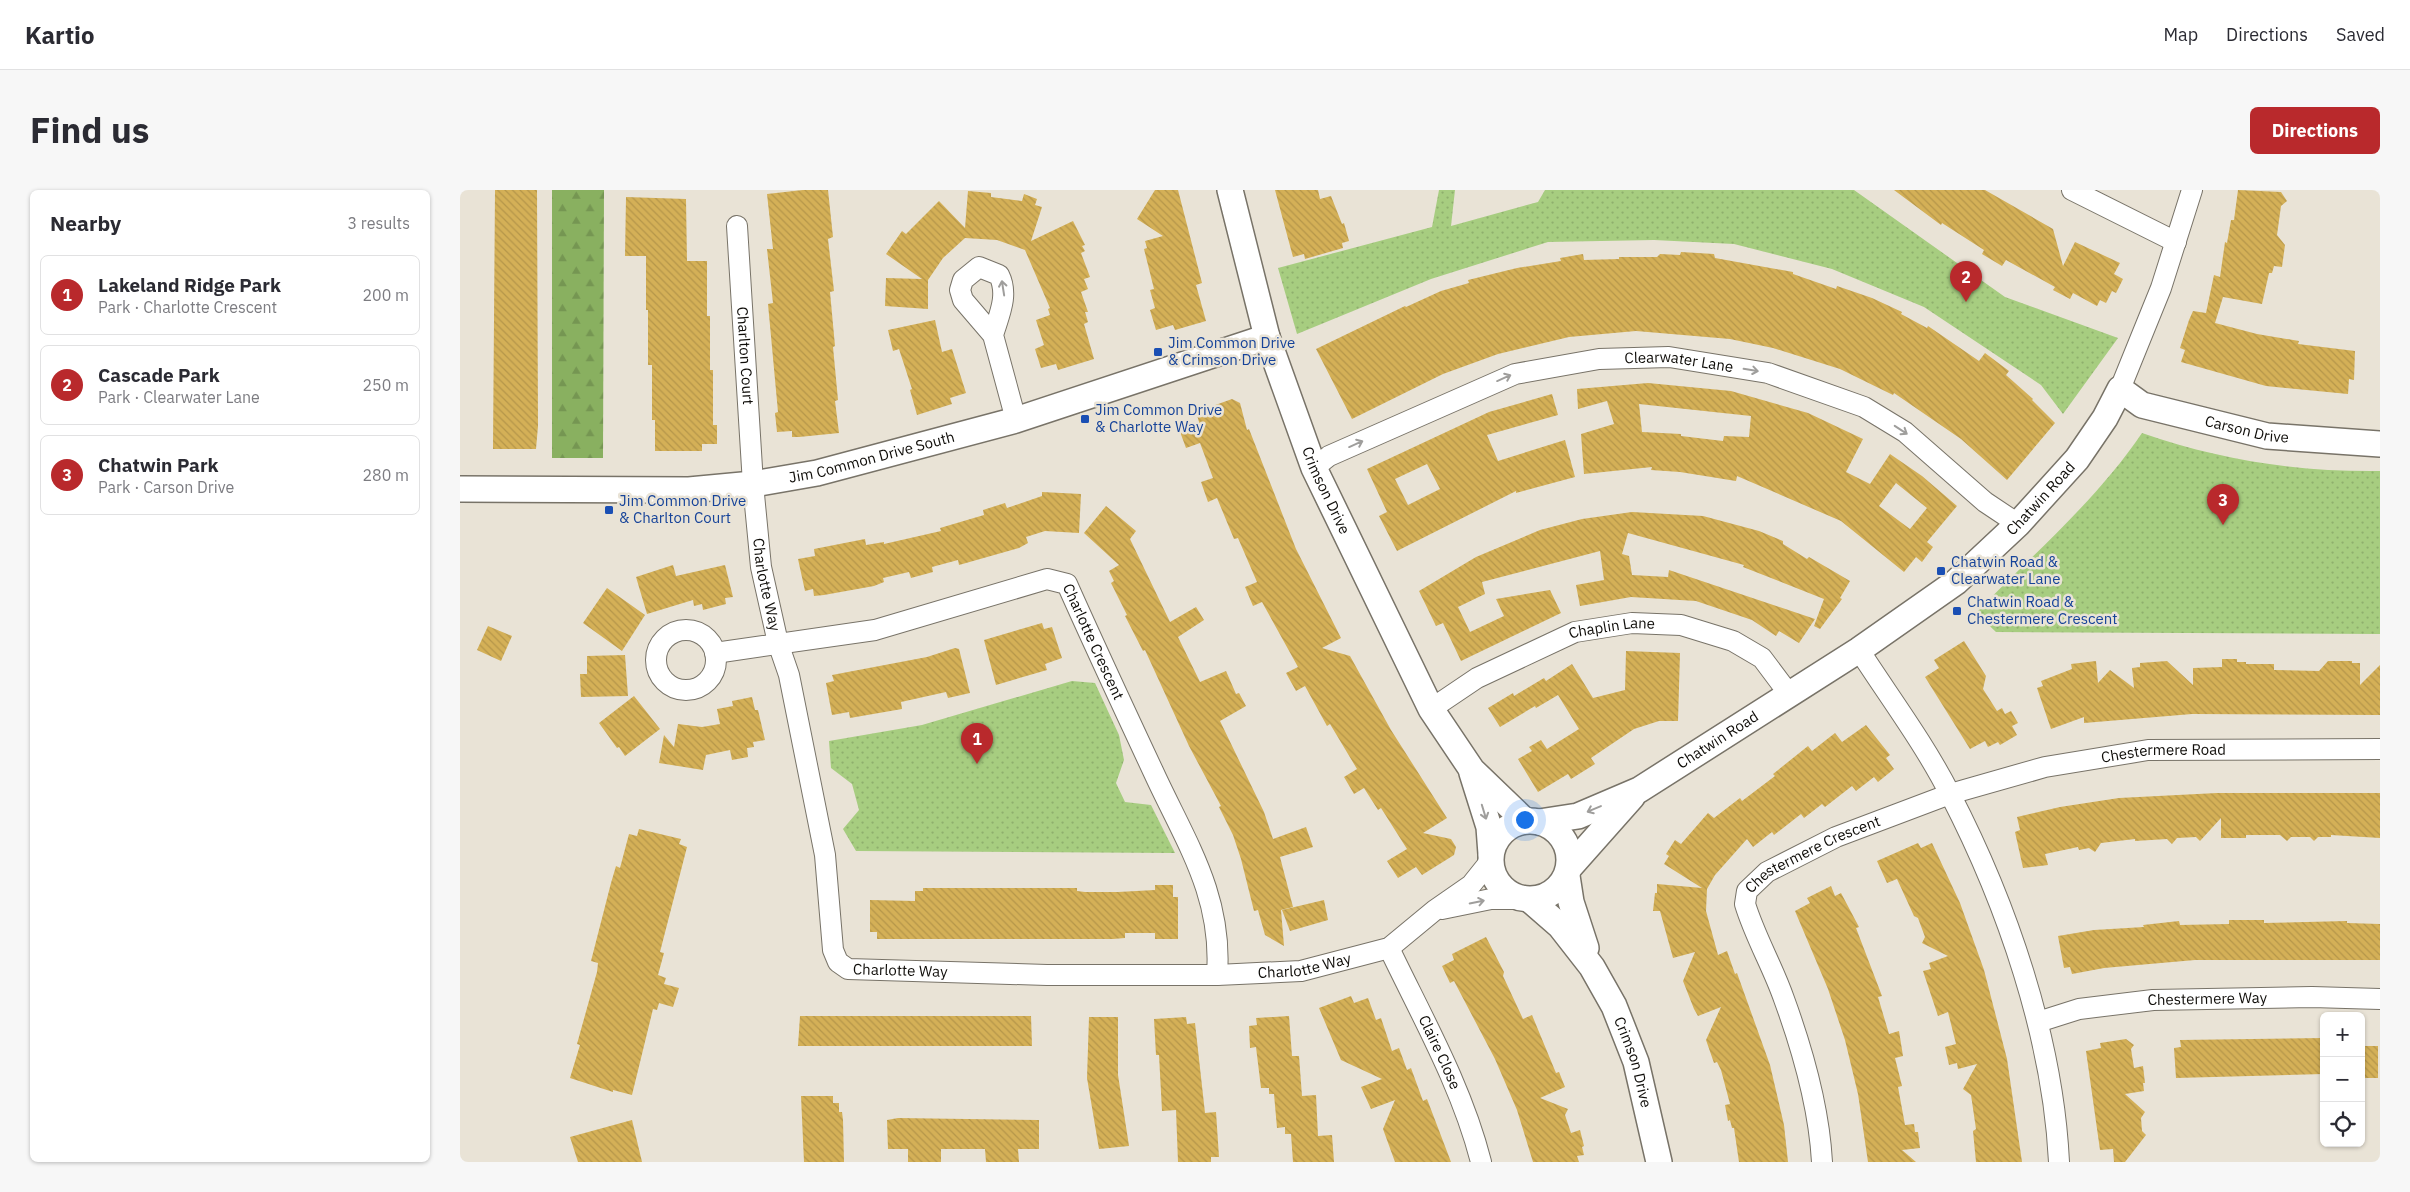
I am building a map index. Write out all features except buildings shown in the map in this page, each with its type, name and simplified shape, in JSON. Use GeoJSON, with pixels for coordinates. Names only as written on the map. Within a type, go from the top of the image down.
{"type":"FeatureCollection","features":[{"type":"Feature","properties":{"kind":"street","name":"Crimson Drive"},"geometry":{"type":"LineString","coordinates":[[1230,190],[1267,337],[1314,468],[1432,709],[1472,770],[1532,821]]}},
{"type":"Feature","properties":{"kind":"street"},"geometry":{"type":"LineString","coordinates":[[2072,190],[2176,242]]}},
{"type":"Feature","properties":{"kind":"street","name":"Chatwin Road"},"geometry":{"type":"LineString","coordinates":[[1532,821],[1578,816],[1638,790],[1859,650],[1956,582],[2018,524],[2077,459],[2105,418],[2120,389],[2161,288],[2192,190]]}},
{"type":"Feature","properties":{"kind":"street","name":"Charlton Court"},"geometry":{"type":"LineString","coordinates":[[737,226],[753,484]]}},
{"type":"Feature","properties":{"kind":"street"},"geometry":{"type":"LineString","coordinates":[[994,335],[1016,420]]}},
{"type":"Feature","properties":{"kind":"street","name":"Jim Common Drive South"},"geometry":{"type":"LineString","coordinates":[[460,489],[689,490],[753,484],[849,466],[1016,420],[1267,337]]}},
{"type":"Feature","properties":{"kind":"street","name":"Clearwater Lane"},"geometry":{"type":"LineString","coordinates":[[1314,468],[1329,456],[1514,374],[1599,359],[1669,357],[1768,373],[1864,407],[1906,432],[1985,502],[2018,524]]}},
{"type":"Feature","properties":{"kind":"street","name":"Carson Drive"},"geometry":{"type":"LineString","coordinates":[[2120,389],[2142,405],[2267,436],[2380,444]]}},
{"type":"Feature","properties":{"kind":"street","name":"Charlotte Way"},"geometry":{"type":"LineString","coordinates":[[753,484],[761,567],[778,643],[790,675],[825,855],[833,950],[838,962],[848,969],[1047,975],[1217,976],[1301,971],[1389,948],[1435,910]]}},
{"type":"Feature","properties":{"kind":"street","name":"Charlotte Crescent"},"geometry":{"type":"LineString","coordinates":[[778,643],[875,630],[1047,579],[1067,584],[1155,776],[1193,851],[1214,912],[1219,954],[1217,976]]}},
{"type":"Feature","properties":{"kind":"street","name":"Chaplin Lane"},"geometry":{"type":"LineString","coordinates":[[1432,709],[1477,678],[1575,632],[1632,623],[1681,626],[1733,641],[1762,658],[1789,694]]}},
{"type":"Feature","properties":{"kind":"street"},"geometry":{"type":"LineString","coordinates":[[715,652],[778,643]]}},
{"type":"Feature","properties":{"kind":"street"},"geometry":{"type":"LineString","coordinates":[[1859,650],[1895,700],[1950,794],[2004,914],[2038,1022],[2058,1131],[2059,1162]]}},
{"type":"Feature","properties":{"kind":"street","name":"Chestermere Road"},"geometry":{"type":"LineString","coordinates":[[1950,794],[2045,767],[2148,750],[2380,749]]}},
{"type":"Feature","properties":{"kind":"street","name":"Crimson Drive"},"geometry":{"type":"LineString","coordinates":[[1472,770],[1489,827],[1491,857]]}},
{"type":"Feature","properties":{"kind":"street","name":"Chatwin Road"},"geometry":{"type":"LineString","coordinates":[[1568,872],[1638,790]]}},
{"type":"Feature","properties":{"kind":"street","name":"Chestermere Crescent"},"geometry":{"type":"LineString","coordinates":[[1822,1162],[1820,1134],[1809,1081],[1784,999],[1749,917],[1745,904],[1747,891],[1767,872],[1836,837],[1950,794]]}},
{"type":"Feature","properties":{"kind":"street"},"geometry":{"type":"LineString","coordinates":[[1435,910],[1490,899],[1525,899],[1552,894],[1568,872],[1570,856],[1563,839],[1550,826],[1532,821],[1512,825],[1502,832],[1495,842],[1491,857],[1492,872],[1499,884],[1508,893],[1525,899]]}},
{"type":"Feature","properties":{"kind":"street"},"geometry":{"type":"LineString","coordinates":[[1435,910],[1471,885],[1491,857]]}},
{"type":"Feature","properties":{"kind":"street","name":"Crimson Drive"},"geometry":{"type":"LineString","coordinates":[[1568,872],[1570,902],[1592,967]]}},
{"type":"Feature","properties":{"kind":"street","name":"Crimson Drive"},"geometry":{"type":"LineString","coordinates":[[1525,899],[1560,926],[1592,967],[1614,1006],[1636,1062],[1660,1162]]}},
{"type":"Feature","properties":{"kind":"street","name":"Claire Close"},"geometry":{"type":"LineString","coordinates":[[1389,948],[1452,1080],[1476,1140],[1481,1162]]}},
{"type":"Feature","properties":{"kind":"street","name":"Chestermere Way"},"geometry":{"type":"LineString","coordinates":[[2038,1022],[2078,1009],[2153,1000],[2312,997],[2380,999]]}},
{"type":"Feature","properties":{"kind":"green space"},"geometry":{"type":"Polygon","coordinates":[[[552,190],[604,190],[603,458],[552,458],[552,190]]]}},
{"type":"Feature","properties":{"kind":"green space"},"geometry":{"type":"Polygon","coordinates":[[[1439,190],[1455,190],[1451,226],[1538,202],[1545,190],[1854,190],[2005,297],[2118,338],[2063,414],[2041,385],[1924,307],[1832,269],[1734,244],[1654,240],[1548,242],[1431,279],[1297,334],[1278,268],[1432,227],[1439,190]]]}},
{"type":"Feature","properties":{"kind":"green space"},"geometry":{"type":"Polygon","coordinates":[[[2142,433],[2230,457],[2289,467],[2380,471],[2380,634],[1996,632],[1976,613],[2105,482],[2142,433]]]}},
{"type":"Feature","properties":{"kind":"green space"},"geometry":{"type":"Polygon","coordinates":[[[1072,681],[1095,683],[1119,735],[1124,760],[1116,783],[1125,802],[1151,805],[1175,853],[856,851],[843,829],[859,810],[852,784],[831,768],[829,741],[922,725],[1072,681]]]}},
{"type":"Feature","properties":{"kind":"place","name":"Cascade Park"},"geometry":{"type":"Point","coordinates":[1966,302]}},
{"type":"Feature","properties":{"kind":"place","name":"Jim Common Drive & Crimson Drive"},"geometry":{"type":"Point","coordinates":[1158,352]}},
{"type":"Feature","properties":{"kind":"place","name":"Jim Common Drive & Charlotte Way"},"geometry":{"type":"Point","coordinates":[1085,419]}},
{"type":"Feature","properties":{"kind":"place","name":"Jim Common Drive & Charlton Court"},"geometry":{"type":"Point","coordinates":[609,510]}},
{"type":"Feature","properties":{"kind":"place","name":"Chatwin Park"},"geometry":{"type":"Point","coordinates":[2223,525]}},
{"type":"Feature","properties":{"kind":"place","name":"Chatwin Road & Clearwater Lane"},"geometry":{"type":"Point","coordinates":[1941,571]}},
{"type":"Feature","properties":{"kind":"place","name":"Chatwin Road & Chestermere Crescent"},"geometry":{"type":"Point","coordinates":[1957,611]}},
{"type":"Feature","properties":{"kind":"place","name":"Lakeland Ridge Park"},"geometry":{"type":"Point","coordinates":[977,764]}}]}
